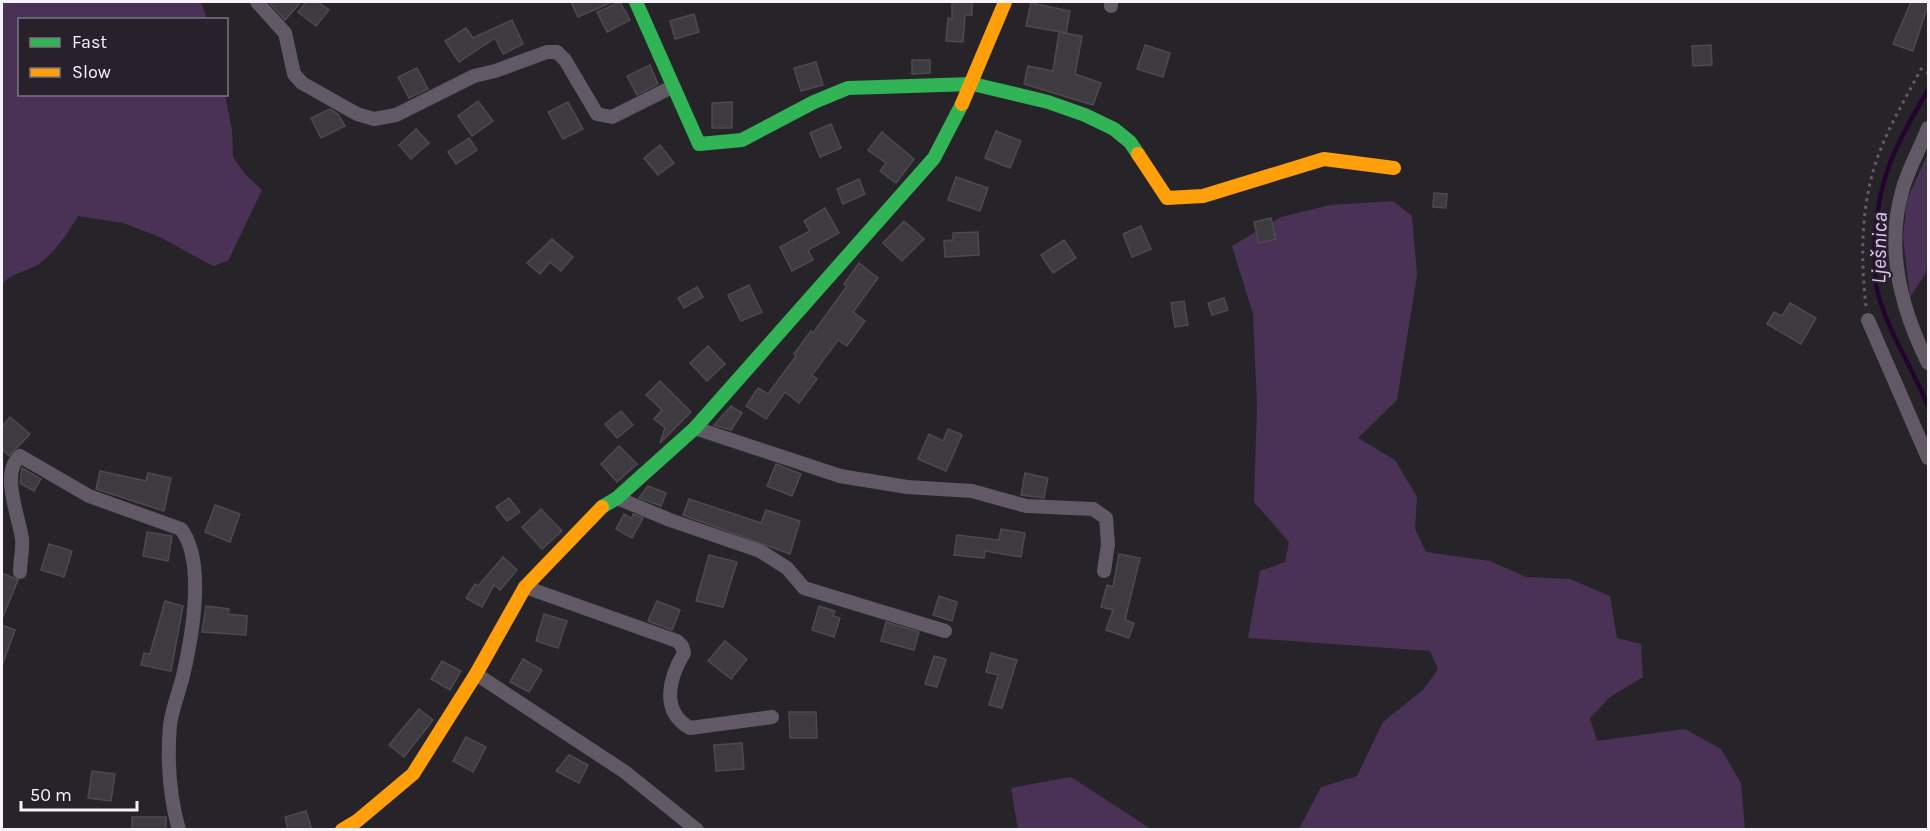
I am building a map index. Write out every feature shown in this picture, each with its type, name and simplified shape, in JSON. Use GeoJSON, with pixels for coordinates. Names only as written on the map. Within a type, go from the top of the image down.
{"type":"FeatureCollection","features":[{"type":"Feature","properties":{"kind":"street"},"geometry":{"type":"LineString","coordinates":[[257,2],[285,33],[294,74],[302,83],[357,114],[375,119],[396,115],[474,76],[495,71],[547,52],[557,52],[565,60],[597,114],[612,117],[672,87]]}},
{"type":"Feature","properties":{"kind":"street"},"geometry":{"type":"LineString","coordinates":[[636,2],[699,144],[742,140],[814,102],[848,88],[973,84],[1048,102],[1085,115],[1114,129],[1130,141],[1167,198],[1203,196],[1324,159],[1394,168]]}},
{"type":"Feature","properties":{"kind":"street"},"geometry":{"type":"LineString","coordinates":[[342,830],[357,821],[413,774],[476,674],[525,587],[600,509],[617,498],[695,428],[934,158],[973,84],[1005,2]]}},
{"type":"Feature","properties":{"kind":"street"},"geometry":{"type":"LineString","coordinates":[[1929,128],[1903,189],[1896,224],[1899,279],[1915,337],[1929,363]]}},
{"type":"Feature","properties":{"kind":"street"},"geometry":{"type":"LineString","coordinates":[[1868,320],[1929,458]]}},
{"type":"Feature","properties":{"kind":"street"},"geometry":{"type":"LineString","coordinates":[[695,428],[840,476],[907,487],[972,491],[1026,506],[1093,509],[1106,518],[1108,544],[1104,571]]}},
{"type":"Feature","properties":{"kind":"street"},"geometry":{"type":"LineString","coordinates":[[20,572],[22,539],[8,495],[10,467],[20,456],[88,496],[181,529],[190,541],[195,573],[192,622],[171,722],[169,751],[170,796],[179,830]]}},
{"type":"Feature","properties":{"kind":"street"},"geometry":{"type":"LineString","coordinates":[[617,498],[670,520],[760,552],[787,568],[804,588],[945,631]]}},
{"type":"Feature","properties":{"kind":"street"},"geometry":{"type":"LineString","coordinates":[[525,587],[677,641],[684,653],[674,670],[669,698],[679,722],[690,728],[772,717]]}},
{"type":"Feature","properties":{"kind":"street"},"geometry":{"type":"LineString","coordinates":[[476,674],[625,772],[697,830]]}},
{"type":"Feature","properties":{"kind":"path"},"geometry":{"type":"LineString","coordinates":[[1868,320],[1863,249],[1867,206],[1879,153],[1921,69],[1929,73]]}},
{"type":"Feature","properties":{"kind":"shaded area"},"geometry":{"type":"Polygon","coordinates":[[[2,2],[201,2],[207,18],[18,18],[18,96],[225,96],[232,130],[233,157],[244,173],[262,190],[228,261],[213,266],[160,237],[123,223],[78,216],[61,242],[45,259],[2,284],[2,2]]]}},
{"type":"Feature","properties":{"kind":"shaded area"},"geometry":{"type":"Polygon","coordinates":[[[1928,153],[1926,273],[1910,297],[1903,237],[1907,200],[1928,153]]]}},
{"type":"Feature","properties":{"kind":"shaded area"},"geometry":{"type":"Polygon","coordinates":[[[1393,201],[1412,216],[1417,275],[1397,400],[1358,438],[1395,460],[1417,497],[1415,529],[1426,552],[1490,561],[1526,577],[1570,579],[1610,596],[1617,638],[1641,644],[1643,677],[1610,697],[1590,718],[1597,741],[1685,729],[1721,749],[1741,783],[1745,829],[1299,829],[1321,787],[1357,776],[1383,722],[1423,690],[1438,669],[1430,651],[1248,638],[1260,571],[1285,562],[1289,542],[1254,502],[1257,406],[1253,314],[1232,246],[1281,217],[1330,205],[1393,201]]]}},
{"type":"Feature","properties":{"kind":"shaded area"},"geometry":{"type":"Polygon","coordinates":[[[1071,777],[1151,829],[1018,829],[1011,788],[1071,777]]]}},
{"type":"Feature","properties":{"kind":"building"},"geometry":{"type":"Polygon","coordinates":[[[269,2],[301,2],[285,20],[269,2]]]}},
{"type":"Feature","properties":{"kind":"building"},"geometry":{"type":"Polygon","coordinates":[[[306,2],[318,2],[329,10],[316,26],[298,12],[306,2]]]}},
{"type":"Feature","properties":{"kind":"building"},"geometry":{"type":"Polygon","coordinates":[[[571,2],[612,2],[578,17],[571,2]]]}},
{"type":"Feature","properties":{"kind":"building"},"geometry":{"type":"Polygon","coordinates":[[[620,2],[630,20],[607,32],[597,12],[620,2]]]}},
{"type":"Feature","properties":{"kind":"building"},"geometry":{"type":"Polygon","coordinates":[[[952,2],[972,2],[972,15],[965,15],[963,42],[946,41],[948,18],[952,19],[952,2]]]}},
{"type":"Feature","properties":{"kind":"building"},"geometry":{"type":"Polygon","coordinates":[[[1911,2],[1929,2],[1913,51],[1893,44],[1911,2]]]}},
{"type":"Feature","properties":{"kind":"building"},"geometry":{"type":"Polygon","coordinates":[[[1031,3],[1070,11],[1066,33],[1026,26],[1031,3]]]}},
{"type":"Feature","properties":{"kind":"building"},"geometry":{"type":"Polygon","coordinates":[[[694,14],[699,32],[675,39],[670,21],[694,14]]]}},
{"type":"Feature","properties":{"kind":"building"},"geometry":{"type":"Polygon","coordinates":[[[512,20],[523,44],[503,54],[495,38],[459,62],[445,41],[466,28],[473,38],[512,20]]]}},
{"type":"Feature","properties":{"kind":"building"},"geometry":{"type":"Polygon","coordinates":[[[1059,32],[1082,36],[1075,74],[1101,83],[1093,105],[1024,84],[1028,66],[1053,71],[1059,32]]]}},
{"type":"Feature","properties":{"kind":"building"},"geometry":{"type":"Polygon","coordinates":[[[1145,45],[1170,53],[1163,77],[1137,69],[1145,45]]]}},
{"type":"Feature","properties":{"kind":"building"},"geometry":{"type":"Polygon","coordinates":[[[1711,45],[1712,65],[1693,66],[1692,46],[1711,45]]]}},
{"type":"Feature","properties":{"kind":"building"},"geometry":{"type":"Polygon","coordinates":[[[912,60],[930,60],[930,73],[912,74],[912,60]]]}},
{"type":"Feature","properties":{"kind":"building"},"geometry":{"type":"Polygon","coordinates":[[[816,62],[823,85],[801,91],[794,68],[816,62]]]}},
{"type":"Feature","properties":{"kind":"building"},"geometry":{"type":"Polygon","coordinates":[[[650,65],[658,84],[637,95],[627,76],[650,65]]]}},
{"type":"Feature","properties":{"kind":"building"},"geometry":{"type":"Polygon","coordinates":[[[417,68],[428,89],[409,98],[398,77],[417,68]]]}},
{"type":"Feature","properties":{"kind":"building"},"geometry":{"type":"Polygon","coordinates":[[[478,101],[493,121],[472,136],[458,116],[478,101]]]}},
{"type":"Feature","properties":{"kind":"building"},"geometry":{"type":"Polygon","coordinates":[[[568,102],[583,129],[563,139],[548,112],[568,102]]]}},
{"type":"Feature","properties":{"kind":"building"},"geometry":{"type":"Polygon","coordinates":[[[732,102],[732,128],[712,128],[712,103],[732,102]]]}},
{"type":"Feature","properties":{"kind":"building"},"geometry":{"type":"Polygon","coordinates":[[[330,109],[338,114],[345,126],[321,138],[311,118],[330,109]]]}},
{"type":"Feature","properties":{"kind":"building"},"geometry":{"type":"Polygon","coordinates":[[[831,124],[841,148],[820,157],[810,133],[831,124]]]}},
{"type":"Feature","properties":{"kind":"building"},"geometry":{"type":"Polygon","coordinates":[[[416,129],[429,143],[411,159],[399,145],[416,129]]]}},
{"type":"Feature","properties":{"kind":"building"},"geometry":{"type":"Polygon","coordinates":[[[996,131],[1021,141],[1010,168],[985,158],[996,131]]]}},
{"type":"Feature","properties":{"kind":"building"},"geometry":{"type":"Polygon","coordinates":[[[882,132],[914,159],[896,183],[880,171],[886,163],[868,150],[882,132]]]}},
{"type":"Feature","properties":{"kind":"building"},"geometry":{"type":"Polygon","coordinates":[[[469,138],[477,150],[456,164],[448,152],[469,138]]]}},
{"type":"Feature","properties":{"kind":"building"},"geometry":{"type":"Polygon","coordinates":[[[660,145],[674,163],[658,175],[644,158],[660,145]]]}},
{"type":"Feature","properties":{"kind":"building"},"geometry":{"type":"Polygon","coordinates":[[[956,177],[988,188],[980,211],[948,200],[956,177]]]}},
{"type":"Feature","properties":{"kind":"building"},"geometry":{"type":"Polygon","coordinates":[[[859,179],[865,194],[843,204],[837,189],[859,179]]]}},
{"type":"Feature","properties":{"kind":"building"},"geometry":{"type":"Polygon","coordinates":[[[1434,193],[1447,194],[1446,208],[1433,207],[1434,193]]]}},
{"type":"Feature","properties":{"kind":"building"},"geometry":{"type":"Polygon","coordinates":[[[825,208],[839,233],[808,250],[813,260],[792,271],[780,247],[810,231],[804,221],[825,208]]]}},
{"type":"Feature","properties":{"kind":"building"},"geometry":{"type":"Polygon","coordinates":[[[1271,218],[1276,239],[1259,243],[1254,222],[1271,218]]]}},
{"type":"Feature","properties":{"kind":"building"},"geometry":{"type":"Polygon","coordinates":[[[904,221],[924,239],[902,261],[883,243],[904,221]]]}},
{"type":"Feature","properties":{"kind":"building"},"geometry":{"type":"Polygon","coordinates":[[[1141,226],[1151,249],[1132,257],[1123,234],[1141,226]]]}},
{"type":"Feature","properties":{"kind":"building"},"geometry":{"type":"Polygon","coordinates":[[[978,232],[979,255],[945,257],[944,241],[953,240],[953,233],[978,232]]]}},
{"type":"Feature","properties":{"kind":"building"},"geometry":{"type":"Polygon","coordinates":[[[552,239],[573,257],[561,271],[550,262],[540,274],[527,263],[552,239]]]}},
{"type":"Feature","properties":{"kind":"building"},"geometry":{"type":"Polygon","coordinates":[[[1064,240],[1076,258],[1053,273],[1041,255],[1064,240]]]}},
{"type":"Feature","properties":{"kind":"building"},"geometry":{"type":"Polygon","coordinates":[[[859,263],[878,278],[853,312],[865,321],[847,346],[838,340],[812,375],[817,379],[799,403],[785,392],[766,419],[746,406],[758,388],[768,394],[796,356],[794,354],[811,331],[813,333],[847,286],[844,284],[859,263]]]}},
{"type":"Feature","properties":{"kind":"building"},"geometry":{"type":"Polygon","coordinates":[[[749,285],[762,312],[741,321],[728,295],[749,285]]]}},
{"type":"Feature","properties":{"kind":"building"},"geometry":{"type":"Polygon","coordinates":[[[697,287],[703,297],[684,308],[678,298],[697,287]]]}},
{"type":"Feature","properties":{"kind":"building"},"geometry":{"type":"Polygon","coordinates":[[[1224,298],[1228,310],[1212,315],[1208,303],[1224,298]]]}},
{"type":"Feature","properties":{"kind":"building"},"geometry":{"type":"Polygon","coordinates":[[[1184,301],[1188,325],[1175,327],[1171,303],[1184,301]]]}},
{"type":"Feature","properties":{"kind":"building"},"geometry":{"type":"Polygon","coordinates":[[[1790,303],[1816,318],[1801,344],[1767,324],[1774,312],[1782,316],[1790,303]]]}},
{"type":"Feature","properties":{"kind":"building"},"geometry":{"type":"Polygon","coordinates":[[[708,346],[725,364],[707,381],[690,363],[708,346]]]}},
{"type":"Feature","properties":{"kind":"building"},"geometry":{"type":"Polygon","coordinates":[[[660,381],[691,412],[660,443],[665,428],[654,419],[662,410],[646,395],[660,381]]]}},
{"type":"Feature","properties":{"kind":"building"},"geometry":{"type":"Polygon","coordinates":[[[731,406],[742,413],[731,430],[714,425],[731,406]]]}},
{"type":"Feature","properties":{"kind":"building"},"geometry":{"type":"Polygon","coordinates":[[[621,411],[633,425],[617,438],[605,424],[621,411]]]}},
{"type":"Feature","properties":{"kind":"building"},"geometry":{"type":"Polygon","coordinates":[[[10,417],[30,434],[9,456],[2,449],[2,427],[10,417]]]}},
{"type":"Feature","properties":{"kind":"building"},"geometry":{"type":"Polygon","coordinates":[[[948,429],[962,435],[946,471],[918,459],[929,434],[943,441],[948,429]]]}},
{"type":"Feature","properties":{"kind":"building"},"geometry":{"type":"Polygon","coordinates":[[[619,446],[637,464],[617,482],[601,464],[619,446]]]}},
{"type":"Feature","properties":{"kind":"building"},"geometry":{"type":"Polygon","coordinates":[[[776,464],[801,474],[792,496],[767,486],[776,464]]]}},
{"type":"Feature","properties":{"kind":"building"},"geometry":{"type":"Polygon","coordinates":[[[22,468],[41,479],[34,491],[20,483],[22,468]]]}},
{"type":"Feature","properties":{"kind":"building"},"geometry":{"type":"Polygon","coordinates":[[[100,471],[146,481],[148,473],[171,478],[164,511],[96,489],[100,471]]]}},
{"type":"Feature","properties":{"kind":"building"},"geometry":{"type":"Polygon","coordinates":[[[1025,473],[1048,478],[1044,498],[1021,495],[1025,473]]]}},
{"type":"Feature","properties":{"kind":"building"},"geometry":{"type":"Polygon","coordinates":[[[648,486],[666,493],[661,506],[639,498],[648,486]]]}},
{"type":"Feature","properties":{"kind":"building"},"geometry":{"type":"Polygon","coordinates":[[[509,498],[520,512],[507,521],[496,507],[509,498]]]}},
{"type":"Feature","properties":{"kind":"building"},"geometry":{"type":"Polygon","coordinates":[[[689,499],[761,523],[766,510],[800,521],[790,554],[683,515],[689,499]]]}},
{"type":"Feature","properties":{"kind":"building"},"geometry":{"type":"Polygon","coordinates":[[[215,505],[240,514],[230,542],[205,532],[215,505]]]}},
{"type":"Feature","properties":{"kind":"building"},"geometry":{"type":"Polygon","coordinates":[[[541,509],[562,531],[542,549],[522,527],[541,509]]]}},
{"type":"Feature","properties":{"kind":"building"},"geometry":{"type":"Polygon","coordinates":[[[624,514],[632,519],[633,514],[643,518],[632,538],[616,529],[624,514]]]}},
{"type":"Feature","properties":{"kind":"building"},"geometry":{"type":"Polygon","coordinates":[[[1001,529],[1025,533],[1021,557],[985,551],[984,558],[954,555],[957,535],[999,540],[1001,529]]]}},
{"type":"Feature","properties":{"kind":"building"},"geometry":{"type":"Polygon","coordinates":[[[147,532],[172,536],[168,561],[143,556],[147,532]]]}},
{"type":"Feature","properties":{"kind":"building"},"geometry":{"type":"Polygon","coordinates":[[[49,544],[72,551],[64,577],[41,570],[49,544]]]}},
{"type":"Feature","properties":{"kind":"building"},"geometry":{"type":"Polygon","coordinates":[[[1119,554],[1140,558],[1125,620],[1134,623],[1129,638],[1106,630],[1113,610],[1101,607],[1107,585],[1113,587],[1119,554]]]}},
{"type":"Feature","properties":{"kind":"building"},"geometry":{"type":"Polygon","coordinates":[[[709,555],[737,562],[723,607],[696,601],[709,555]]]}},
{"type":"Feature","properties":{"kind":"building"},"geometry":{"type":"Polygon","coordinates":[[[503,557],[517,570],[500,590],[494,585],[482,607],[466,598],[475,584],[478,586],[503,557]]]}},
{"type":"Feature","properties":{"kind":"building"},"geometry":{"type":"Polygon","coordinates":[[[2,573],[18,580],[2,619],[2,573]]]}},
{"type":"Feature","properties":{"kind":"building"},"geometry":{"type":"Polygon","coordinates":[[[939,596],[957,602],[952,621],[933,615],[939,596]]]}},
{"type":"Feature","properties":{"kind":"building"},"geometry":{"type":"Polygon","coordinates":[[[165,601],[183,606],[171,671],[141,665],[144,653],[150,654],[165,601]]]}},
{"type":"Feature","properties":{"kind":"building"},"geometry":{"type":"Polygon","coordinates":[[[657,601],[680,610],[672,630],[648,621],[657,601]]]}},
{"type":"Feature","properties":{"kind":"building"},"geometry":{"type":"Polygon","coordinates":[[[206,606],[229,609],[228,614],[247,616],[246,635],[202,632],[206,606]]]}},
{"type":"Feature","properties":{"kind":"building"},"geometry":{"type":"Polygon","coordinates":[[[819,606],[835,611],[833,616],[840,618],[834,637],[812,630],[819,606]]]}},
{"type":"Feature","properties":{"kind":"building"},"geometry":{"type":"Polygon","coordinates":[[[544,614],[567,621],[558,648],[536,641],[544,614]]]}},
{"type":"Feature","properties":{"kind":"building"},"geometry":{"type":"Polygon","coordinates":[[[886,622],[919,632],[914,650],[881,641],[886,622]]]}},
{"type":"Feature","properties":{"kind":"building"},"geometry":{"type":"Polygon","coordinates":[[[2,625],[15,630],[3,663],[2,663],[2,625]]]}},
{"type":"Feature","properties":{"kind":"building"},"geometry":{"type":"Polygon","coordinates":[[[725,641],[747,659],[731,679],[708,661],[725,641]]]}},
{"type":"Feature","properties":{"kind":"building"},"geometry":{"type":"Polygon","coordinates":[[[991,653],[1017,660],[1002,708],[989,705],[998,675],[986,672],[991,653]]]}},
{"type":"Feature","properties":{"kind":"building"},"geometry":{"type":"Polygon","coordinates":[[[934,656],[946,659],[937,687],[925,684],[934,656]]]}},
{"type":"Feature","properties":{"kind":"building"},"geometry":{"type":"Polygon","coordinates":[[[523,659],[542,670],[529,692],[510,682],[523,659]]]}},
{"type":"Feature","properties":{"kind":"building"},"geometry":{"type":"Polygon","coordinates":[[[442,661],[461,671],[450,690],[431,679],[442,661]]]}},
{"type":"Feature","properties":{"kind":"building"},"geometry":{"type":"Polygon","coordinates":[[[419,709],[433,720],[404,757],[389,745],[419,709]]]}},
{"type":"Feature","properties":{"kind":"building"},"geometry":{"type":"Polygon","coordinates":[[[789,712],[816,712],[817,738],[790,738],[789,712]]]}},
{"type":"Feature","properties":{"kind":"building"},"geometry":{"type":"Polygon","coordinates":[[[466,737],[486,747],[473,772],[453,761],[466,737]]]}},
{"type":"Feature","properties":{"kind":"building"},"geometry":{"type":"Polygon","coordinates":[[[742,743],[744,769],[716,771],[714,745],[742,743]]]}},
{"type":"Feature","properties":{"kind":"building"},"geometry":{"type":"Polygon","coordinates":[[[569,755],[588,765],[579,783],[556,771],[569,755]]]}},
{"type":"Feature","properties":{"kind":"building"},"geometry":{"type":"Polygon","coordinates":[[[92,771],[115,774],[111,801],[88,798],[92,771]]]}},
{"type":"Feature","properties":{"kind":"building"},"geometry":{"type":"Polygon","coordinates":[[[306,811],[312,830],[288,830],[285,817],[306,811]]]}},
{"type":"Feature","properties":{"kind":"building"},"geometry":{"type":"Polygon","coordinates":[[[132,817],[166,817],[166,830],[132,830],[132,817]]]}},
{"type":"Feature","properties":{"kind":"waterway","name":"Lješnica"},"geometry":{"type":"LineString","coordinates":[[1928,90],[1906,128],[1890,163],[1880,199],[1875,243],[1876,283],[1881,303],[1928,406]]}},
{"type":"Feature","properties":{"kind":"traffic: fast"},"geometry":{"type":"LineString","coordinates":[[636,2],[699,144],[742,140],[814,102],[848,88],[973,84],[1048,102],[1085,115],[1114,129],[1130,142],[1138,154]]}},
{"type":"Feature","properties":{"kind":"traffic: fast"},"geometry":{"type":"LineString","coordinates":[[602,507],[617,498],[695,428],[934,158],[962,104]]}},
{"type":"Feature","properties":{"kind":"traffic: slow"},"geometry":{"type":"LineString","coordinates":[[962,104],[1005,2]]}},
{"type":"Feature","properties":{"kind":"traffic: slow"},"geometry":{"type":"LineString","coordinates":[[1138,154],[1167,198],[1203,196],[1324,159],[1394,168]]}},
{"type":"Feature","properties":{"kind":"traffic: slow"},"geometry":{"type":"LineString","coordinates":[[342,830],[357,821],[413,774],[476,674],[525,587],[602,507]]}}]}
